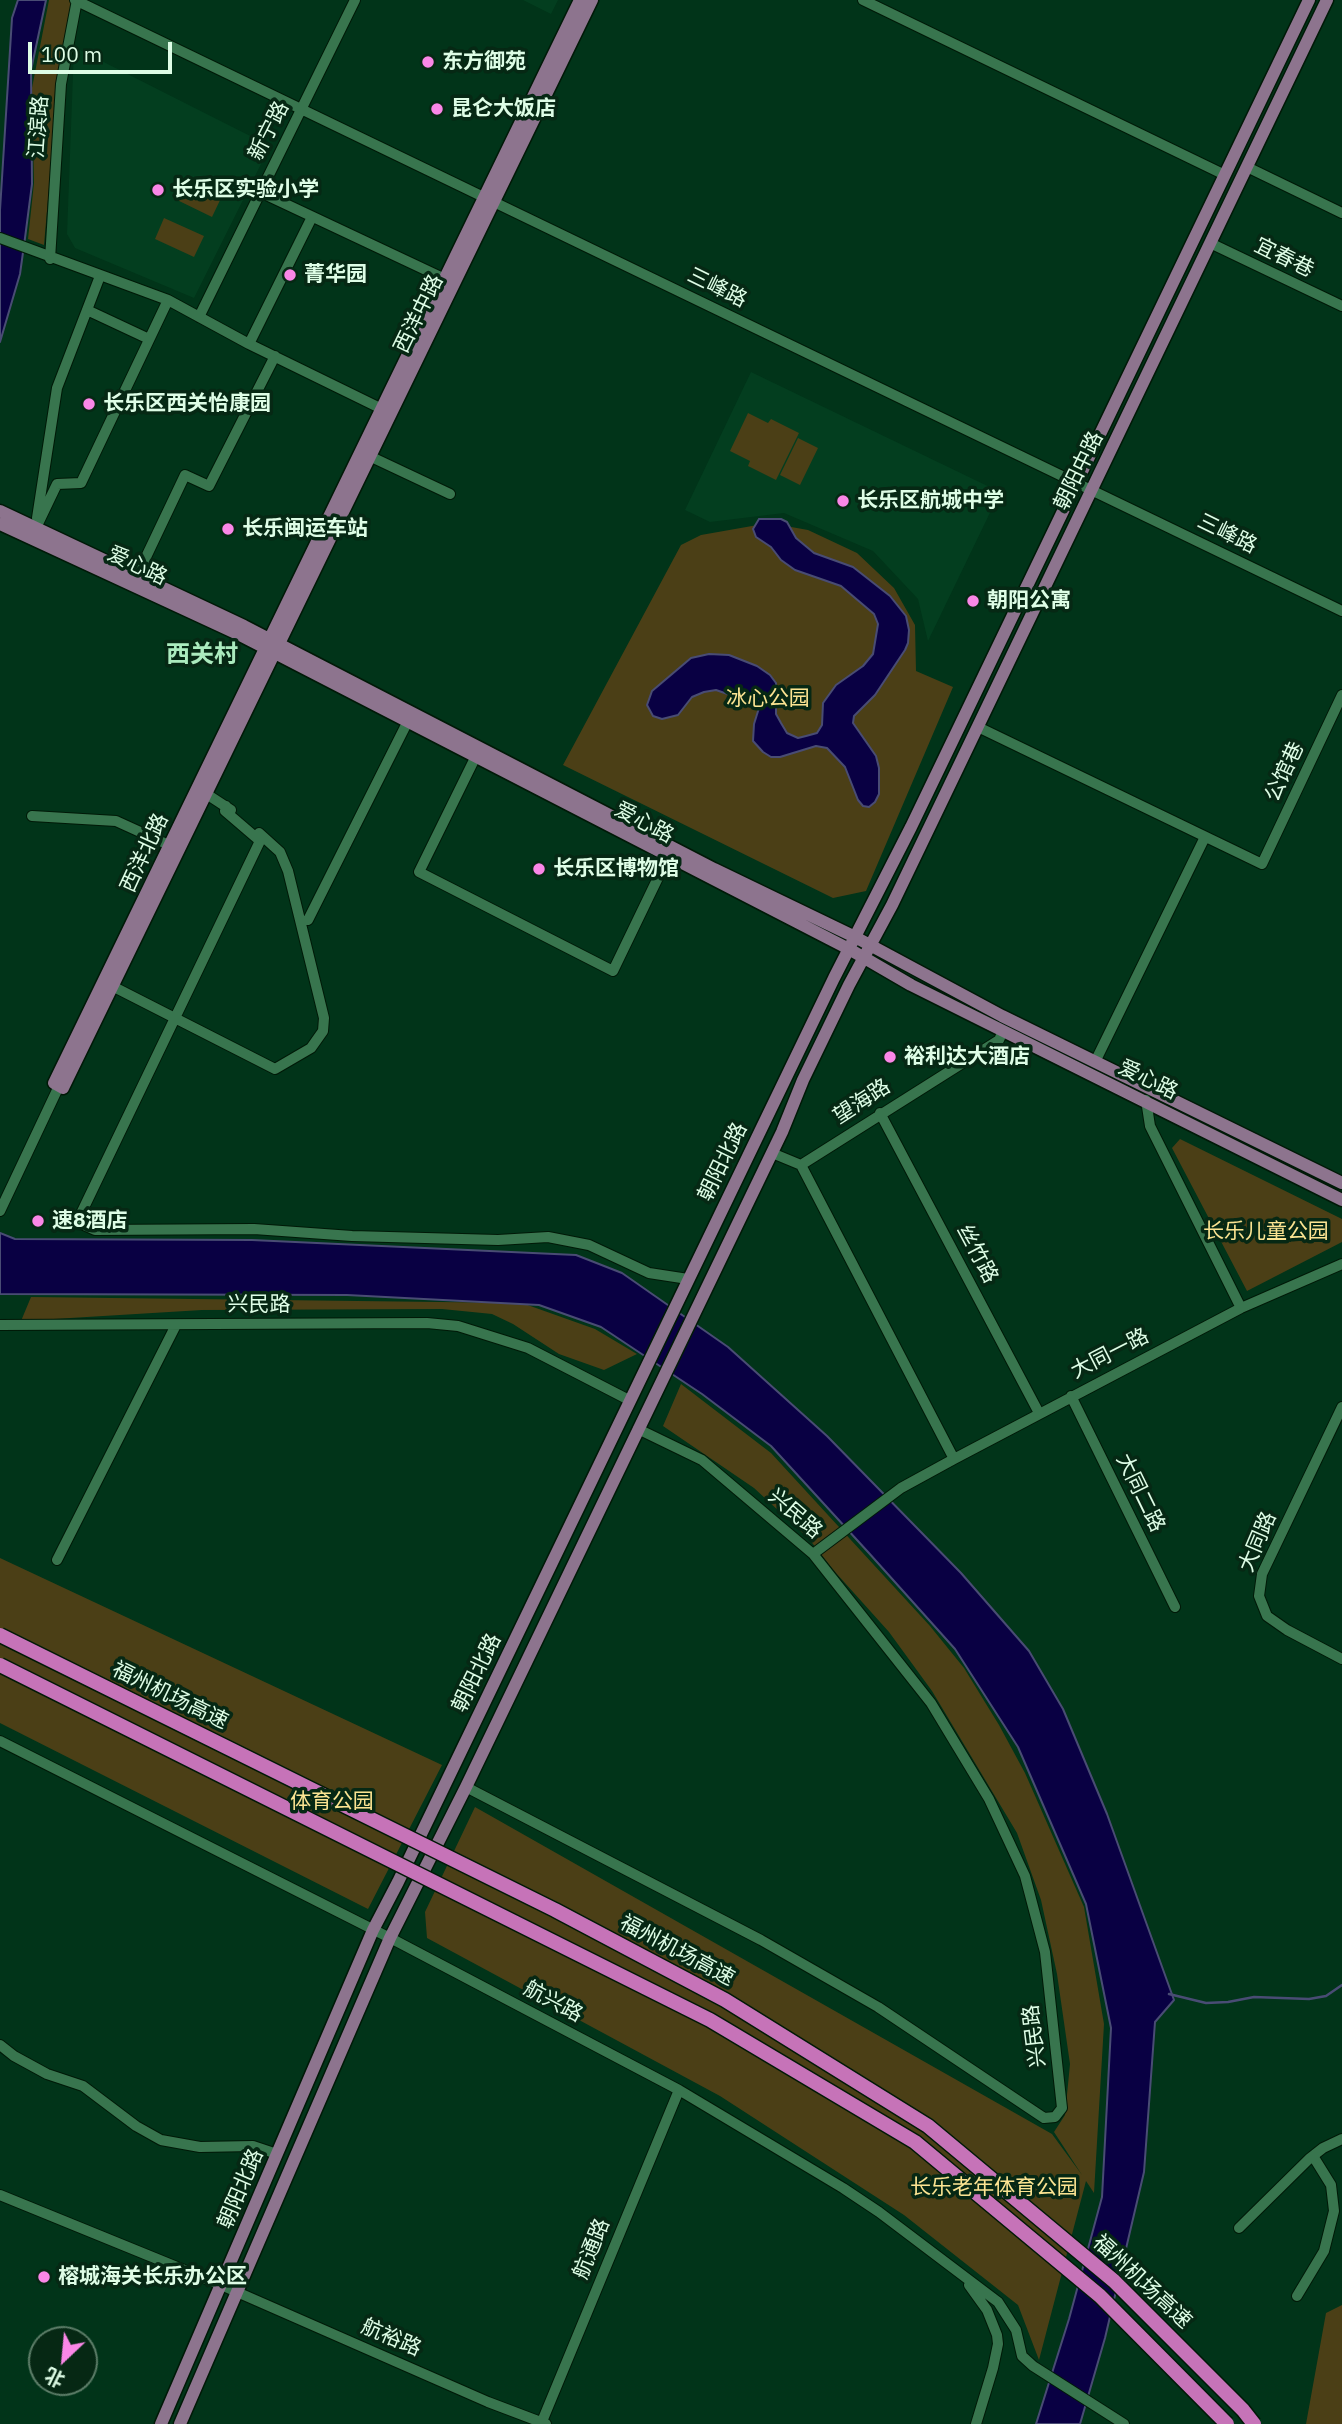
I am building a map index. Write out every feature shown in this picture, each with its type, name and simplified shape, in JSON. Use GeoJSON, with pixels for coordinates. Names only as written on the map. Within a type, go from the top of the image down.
{"type":"FeatureCollection","features":[{"type":"Feature","properties":{"kind":"highway","name":"福州机场高速"},"geometry":{"type":"LineString","coordinates":[[0,1635],[555,1910],[725,2000],[928,2126],[1114,2281],[1254,2424]]}},
{"type":"Feature","properties":{"kind":"highway","name":"福州机场高速"},"geometry":{"type":"LineString","coordinates":[[0,1665],[710,2020],[915,2142],[1100,2296],[1227,2424]]}},
{"type":"Feature","properties":{"kind":"main road","name":"西洋中路"},"geometry":{"type":"LineString","coordinates":[[271,646],[489,200],[580,0]]}},
{"type":"Feature","properties":{"kind":"main road","name":"西洋中路"},"geometry":{"type":"LineString","coordinates":[[366,454],[382,409],[444,279],[489,200],[592,0]]}},
{"type":"Feature","properties":{"kind":"main road","name":"朝阳中路"},"geometry":{"type":"LineString","coordinates":[[852,943],[911,827],[1309,0]]}},
{"type":"Feature","properties":{"kind":"main road","name":"朝阳中路"},"geometry":{"type":"LineString","coordinates":[[862,958],[892,905],[1327,0]]}},
{"type":"Feature","properties":{"kind":"main road"},"geometry":{"type":"LineString","coordinates":[[1224,175],[1240,182]]}},
{"type":"Feature","properties":{"kind":"main road","name":"爱心路"},"geometry":{"type":"LineString","coordinates":[[0,511],[34,533],[271,646],[668,857],[852,943],[870,945],[1002,1017],[1342,1182]]}},
{"type":"Feature","properties":{"kind":"main road","name":"爱心路"},"geometry":{"type":"LineString","coordinates":[[0,524],[34,533],[137,576],[714,869],[852,943],[862,958],[1342,1200]]}},
{"type":"Feature","properties":{"kind":"main road","name":"西洋北路"},"geometry":{"type":"LineString","coordinates":[[59,1086],[112,986],[205,793],[271,646]]}},
{"type":"Feature","properties":{"kind":"main road","name":"西洋北路"},"geometry":{"type":"LineString","coordinates":[[59,1086],[198,783],[271,646]]}},
{"type":"Feature","properties":{"kind":"main road"},"geometry":{"type":"LineString","coordinates":[[943,759],[959,766]]}},
{"type":"Feature","properties":{"kind":"main road","name":"朝阳北路"},"geometry":{"type":"LineString","coordinates":[[161,2424],[373,1930],[852,943]]}},
{"type":"Feature","properties":{"kind":"main road","name":"朝阳北路"},"geometry":{"type":"LineString","coordinates":[[180,2424],[390,1938],[466,1787],[772,1153],[803,1080],[862,958]]}},
{"type":"Feature","properties":{"kind":"street","name":"三峰路"},"geometry":{"type":"LineString","coordinates":[[76,0],[1342,611]]}},
{"type":"Feature","properties":{"kind":"street","name":"江滨路"},"geometry":{"type":"LineString","coordinates":[[50,259],[61,84],[76,0]]}},
{"type":"Feature","properties":{"kind":"street","name":"新宁路"},"geometry":{"type":"LineString","coordinates":[[199,317],[355,0]]}},
{"type":"Feature","properties":{"kind":"street"},"geometry":{"type":"LineString","coordinates":[[863,0],[1224,175]]}},
{"type":"Feature","properties":{"kind":"street"},"geometry":{"type":"LineString","coordinates":[[1247,167],[1342,213]]}},
{"type":"Feature","properties":{"kind":"street"},"geometry":{"type":"LineString","coordinates":[[260,192],[444,279]]}},
{"type":"Feature","properties":{"kind":"street"},"geometry":{"type":"LineString","coordinates":[[249,344],[312,217]]}},
{"type":"Feature","properties":{"kind":"street"},"geometry":{"type":"LineString","coordinates":[[0,239],[168,300],[249,344],[382,409]]}},
{"type":"Feature","properties":{"kind":"street","name":"宜春巷"},"geometry":{"type":"LineString","coordinates":[[1210,243],[1342,306]]}},
{"type":"Feature","properties":{"kind":"street"},"geometry":{"type":"LineString","coordinates":[[34,533],[57,388],[100,276]]}},
{"type":"Feature","properties":{"kind":"street"},"geometry":{"type":"LineString","coordinates":[[34,533],[57,484],[80,483],[168,300]]}},
{"type":"Feature","properties":{"kind":"street"},"geometry":{"type":"LineString","coordinates":[[87,310],[149,339]]}},
{"type":"Feature","properties":{"kind":"street"},"geometry":{"type":"LineString","coordinates":[[137,576],[185,475],[209,486],[275,356]]}},
{"type":"Feature","properties":{"kind":"street"},"geometry":{"type":"LineString","coordinates":[[366,454],[450,494]]}},
{"type":"Feature","properties":{"kind":"street","name":"公馆巷"},"geometry":{"type":"LineString","coordinates":[[1205,836],[1262,864],[1342,695]]}},
{"type":"Feature","properties":{"kind":"street"},"geometry":{"type":"LineString","coordinates":[[308,920],[408,721]]}},
{"type":"Feature","properties":{"kind":"street"},"geometry":{"type":"LineString","coordinates":[[978,727],[1205,836],[1095,1062]]}},
{"type":"Feature","properties":{"kind":"street"},"geometry":{"type":"LineString","coordinates":[[476,756],[419,872],[613,971],[668,857]]}},
{"type":"Feature","properties":{"kind":"street"},"geometry":{"type":"LineString","coordinates":[[112,986],[275,1069],[311,1048],[323,1031],[324,1018],[288,871],[280,852],[226,806],[205,793]]}},
{"type":"Feature","properties":{"kind":"street"},"geometry":{"type":"LineString","coordinates":[[226,806],[225,811],[260,841],[77,1222],[95,1230],[254,1229],[352,1236],[498,1240],[548,1237],[589,1245],[649,1273],[688,1279]]}},
{"type":"Feature","properties":{"kind":"street"},"geometry":{"type":"LineString","coordinates":[[32,816],[116,821],[171,846]]}},
{"type":"Feature","properties":{"kind":"street","name":"望海路"},"geometry":{"type":"LineString","coordinates":[[801,1165],[999,1040],[1003,1031]]}},
{"type":"Feature","properties":{"kind":"street","name":"西洋北路"},"geometry":{"type":"LineString","coordinates":[[1,1206],[59,1086]]}},
{"type":"Feature","properties":{"kind":"street"},"geometry":{"type":"LineString","coordinates":[[1146,1100],[1150,1126],[1241,1308]]}},
{"type":"Feature","properties":{"kind":"street","name":"丝竹路"},"geometry":{"type":"LineString","coordinates":[[880,1113],[1039,1413]]}},
{"type":"Feature","properties":{"kind":"street"},"geometry":{"type":"LineString","coordinates":[[772,1153],[801,1165],[954,1459]]}},
{"type":"Feature","properties":{"kind":"street","name":"大同一路"},"geometry":{"type":"LineString","coordinates":[[813,1554],[901,1488],[1241,1308],[1342,1264]]}},
{"type":"Feature","properties":{"kind":"street","name":"兴民路"},"geometry":{"type":"LineString","coordinates":[[0,1325],[427,1323],[458,1326],[528,1348],[629,1400]]}},
{"type":"Feature","properties":{"kind":"street"},"geometry":{"type":"LineString","coordinates":[[58,1560],[176,1325]]}},
{"type":"Feature","properties":{"kind":"street","name":"大同二路"},"geometry":{"type":"LineString","coordinates":[[1071,1396],[1175,1607]]}},
{"type":"Feature","properties":{"kind":"street","name":"大同路"},"geometry":{"type":"LineString","coordinates":[[1342,1407],[1262,1574],[1259,1596],[1268,1616],[1287,1630],[1342,1659]]}},
{"type":"Feature","properties":{"kind":"street","name":"兴民路"},"geometry":{"type":"LineString","coordinates":[[466,1787],[761,1940],[878,2007],[946,2050],[1032,2112],[1044,2118],[1055,2117],[1062,2108],[1046,1964],[1025,1876],[989,1799],[931,1703],[813,1554],[702,1460],[638,1429]]}},
{"type":"Feature","properties":{"kind":"street","name":"航兴路"},"geometry":{"type":"LineString","coordinates":[[0,1741],[390,1938],[679,2090],[843,2188],[990,2295],[1005,2311],[1016,2330],[1022,2356],[1120,2423]]}},
{"type":"Feature","properties":{"kind":"street"},"geometry":{"type":"LineString","coordinates":[[0,2045],[47,2074],[83,2086],[148,2134],[161,2140],[200,2147],[253,2146],[277,2154]]}},
{"type":"Feature","properties":{"kind":"street","name":"航通路"},"geometry":{"type":"LineString","coordinates":[[543,2423],[679,2090]]}},
{"type":"Feature","properties":{"kind":"street"},"geometry":{"type":"LineString","coordinates":[[1239,2228],[1323,2148],[1342,2139]]}},
{"type":"Feature","properties":{"kind":"street"},"geometry":{"type":"LineString","coordinates":[[1297,2296],[1324,2250],[1334,2211],[1331,2185],[1314,2156]]}},
{"type":"Feature","properties":{"kind":"street","name":"航裕路"},"geometry":{"type":"LineString","coordinates":[[0,2195],[221,2285],[488,2402],[543,2423]]}},
{"type":"Feature","properties":{"kind":"street"},"geometry":{"type":"LineString","coordinates":[[960,2274],[987,2310],[997,2335],[993,2368],[976,2424]]}},
{"type":"Feature","properties":{"kind":"shaded area"},"geometry":{"type":"Polygon","coordinates":[[[18,0],[46,0],[31,70],[32,184],[25,238],[20,274],[0,342],[0,210],[12,18],[18,0]]]}},
{"type":"Feature","properties":{"kind":"shaded area"},"geometry":{"type":"Polygon","coordinates":[[[523,0],[558,0],[551,14],[523,0]]]}},
{"type":"Feature","properties":{"kind":"shaded area","name":"长乐区实验小学"},"geometry":{"type":"Polygon","coordinates":[[[74,47],[270,146],[194,298],[75,248],[67,234],[74,47]]]}},
{"type":"Feature","properties":{"kind":"shaded area","name":"长乐区航城中学"},"geometry":{"type":"Polygon","coordinates":[[[751,372],[1000,492],[928,641],[918,599],[873,551],[784,513],[710,522],[685,510],[751,372]]]}},
{"type":"Feature","properties":{"kind":"shaded area"},"geometry":{"type":"Polygon","coordinates":[[[759,519],[781,519],[787,522],[796,538],[814,553],[853,567],[890,596],[906,616],[909,630],[905,650],[875,695],[854,716],[853,723],[876,756],[879,768],[879,794],[869,807],[863,806],[858,800],[845,767],[827,748],[816,746],[780,757],[771,757],[763,752],[753,741],[758,701],[749,695],[736,697],[716,690],[704,692],[692,697],[678,715],[662,719],[653,716],[647,705],[652,691],[691,658],[709,654],[729,655],[757,666],[770,675],[776,683],[776,714],[787,733],[798,738],[817,733],[822,725],[823,703],[836,685],[863,666],[873,654],[878,624],[874,614],[841,586],[795,570],[781,560],[771,547],[756,537],[753,529],[759,519]]]}},
{"type":"Feature","properties":{"kind":"shaded area"},"geometry":{"type":"Polygon","coordinates":[[[0,1233],[15,1239],[252,1240],[576,1255],[622,1273],[728,1347],[827,1436],[961,1573],[1029,1651],[1063,1709],[1107,1814],[1174,2000],[1155,2022],[1144,2172],[1105,2338],[1080,2424],[1036,2424],[1069,2319],[1102,2197],[1111,2028],[1086,1904],[1018,1747],[955,1649],[868,1552],[771,1446],[702,1394],[601,1327],[539,1305],[347,1295],[0,1294],[0,1233]]]}},
{"type":"Feature","properties":{"kind":"green space"},"geometry":{"type":"Polygon","coordinates":[[[49,0],[73,0],[68,17],[54,130],[44,245],[28,239],[34,183],[32,88],[49,0]]]}},
{"type":"Feature","properties":{"kind":"green space"},"geometry":{"type":"Polygon","coordinates":[[[183,178],[222,196],[212,217],[173,198],[183,178]]]}},
{"type":"Feature","properties":{"kind":"green space"},"geometry":{"type":"Polygon","coordinates":[[[164,218],[204,236],[194,257],[155,239],[164,218]]]}},
{"type":"Feature","properties":{"kind":"green space"},"geometry":{"type":"Polygon","coordinates":[[[748,413],[768,423],[771,419],[799,433],[776,480],[748,466],[750,461],[730,451],[748,413]]]}},
{"type":"Feature","properties":{"kind":"green space"},"geometry":{"type":"Polygon","coordinates":[[[798,438],[818,448],[800,485],[780,475],[798,438]]]}},
{"type":"Feature","properties":{"kind":"green space","name":"冰心公园"},"geometry":{"type":"Polygon","coordinates":[[[769,523],[808,530],[857,553],[894,588],[915,625],[916,671],[953,687],[866,891],[833,898],[563,765],[681,545],[701,535],[769,523]]]}},
{"type":"Feature","properties":{"kind":"green space","name":"长乐儿童公园"},"geometry":{"type":"Polygon","coordinates":[[[1180,1139],[1342,1219],[1342,1242],[1247,1291],[1172,1148],[1180,1139]]]}},
{"type":"Feature","properties":{"kind":"green space"},"geometry":{"type":"Polygon","coordinates":[[[31,1297],[522,1303],[595,1329],[637,1354],[604,1370],[559,1354],[513,1324],[492,1314],[442,1309],[202,1310],[21,1321],[31,1297]]]}},
{"type":"Feature","properties":{"kind":"green space","name":"长乐老年体育公园"},"geometry":{"type":"Polygon","coordinates":[[[681,1384],[771,1453],[930,1626],[964,1668],[1025,1773],[1084,1907],[1104,2024],[1094,2193],[1086,2181],[1039,2360],[1018,2305],[904,2215],[720,2096],[427,1938],[425,1912],[475,1807],[1052,2134],[1082,2175],[1054,2132],[1065,2115],[1070,2064],[1057,1974],[1041,1900],[1017,1833],[932,1691],[889,1632],[809,1539],[754,1488],[663,1426],[681,1384]]]}},
{"type":"Feature","properties":{"kind":"green space","name":"体育公园"},"geometry":{"type":"Polygon","coordinates":[[[0,1558],[442,1765],[368,1909],[0,1723],[0,1558]]]}},
{"type":"Feature","properties":{"kind":"green space"},"geometry":{"type":"Polygon","coordinates":[[[1342,2305],[1342,2424],[1306,2424],[1326,2313],[1342,2305]]]}},
{"type":"Feature","properties":{"kind":"waterway"},"geometry":{"type":"LineString","coordinates":[[1169,1994],[1206,2003],[1254,1997],[1309,1999],[1326,1996],[1342,1985]]}},
{"type":"Feature","properties":{"kind":"place","name":"东方御苑"},"geometry":{"type":"Point","coordinates":[428,62]}},
{"type":"Feature","properties":{"kind":"place","name":"昆仑大饭店"},"geometry":{"type":"Point","coordinates":[437,109]}},
{"type":"Feature","properties":{"kind":"place","name":"长乐区实验小学"},"geometry":{"type":"Point","coordinates":[158,190]}},
{"type":"Feature","properties":{"kind":"place","name":"菁华园"},"geometry":{"type":"Point","coordinates":[290,275]}},
{"type":"Feature","properties":{"kind":"place","name":"长乐区西关怡康园"},"geometry":{"type":"Point","coordinates":[89,404]}},
{"type":"Feature","properties":{"kind":"place","name":"长乐区航城中学"},"geometry":{"type":"Point","coordinates":[843,501]}},
{"type":"Feature","properties":{"kind":"place","name":"长乐闽运车站"},"geometry":{"type":"Point","coordinates":[228,529]}},
{"type":"Feature","properties":{"kind":"place","name":"朝阳公寓"},"geometry":{"type":"Point","coordinates":[973,601]}},
{"type":"Feature","properties":{"kind":"place","name":"长乐区博物馆"},"geometry":{"type":"Point","coordinates":[539,869]}},
{"type":"Feature","properties":{"kind":"place","name":"裕利达大酒店"},"geometry":{"type":"Point","coordinates":[890,1057]}},
{"type":"Feature","properties":{"kind":"place","name":"速8酒店"},"geometry":{"type":"Point","coordinates":[38,1221]}},
{"type":"Feature","properties":{"kind":"place","name":"榕城海关长乐办公区"},"geometry":{"type":"Point","coordinates":[44,2277]}},
{"type":"Feature","properties":{"kind":"district","name":"西关村"},"geometry":{"type":"Point","coordinates":[202,655]}}]}
